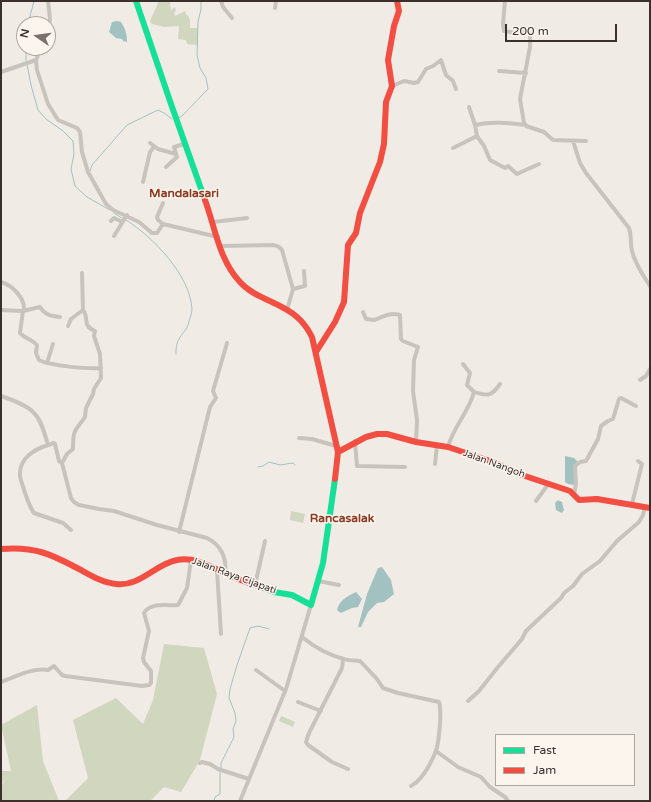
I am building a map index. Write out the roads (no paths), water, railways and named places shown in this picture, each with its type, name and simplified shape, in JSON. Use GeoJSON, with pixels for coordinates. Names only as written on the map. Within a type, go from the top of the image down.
{"type":"FeatureCollection","features":[{"type":"Feature","properties":{"kind":"main road"},"geometry":{"type":"LineString","coordinates":[[136,1],[226,263],[239,283],[245,288],[287,310],[308,327],[316,352],[337,449],[337,467],[323,563],[311,605]]}},
{"type":"Feature","properties":{"kind":"main road"},"geometry":{"type":"LineString","coordinates":[[316,352],[336,322],[344,302],[348,245],[356,233],[360,213],[380,162],[384,144],[386,102],[392,86],[388,60],[394,26],[399,11],[397,1]]}},
{"type":"Feature","properties":{"kind":"main road","name":"Jalan Nangoh"},"geometry":{"type":"LineString","coordinates":[[337,449],[366,437],[381,434],[448,447],[500,465],[522,475],[570,491],[579,500],[597,499],[648,508]]}},
{"type":"Feature","properties":{"kind":"main road","name":"Jalan Raya Cijapati"},"geometry":{"type":"LineString","coordinates":[[1,549],[36,549],[104,581],[118,585],[138,581],[178,560],[192,560],[242,580],[255,582],[276,592],[292,595],[311,605]]}},
{"type":"Feature","properties":{"kind":"street"},"geometry":{"type":"LineString","coordinates":[[48,1],[50,16]]}},
{"type":"Feature","properties":{"kind":"street"},"geometry":{"type":"LineString","coordinates":[[221,1],[223,7],[232,18]]}},
{"type":"Feature","properties":{"kind":"street"},"geometry":{"type":"LineString","coordinates":[[274,8],[276,1]]}},
{"type":"Feature","properties":{"kind":"street"},"geometry":{"type":"LineString","coordinates":[[505,1],[503,24],[504,31],[520,34],[525,29],[530,34],[530,47],[520,100],[521,113],[526,125]]}},
{"type":"Feature","properties":{"kind":"street"},"geometry":{"type":"LineString","coordinates":[[38,56],[36,60],[37,70],[48,104],[58,120],[77,128],[80,132],[82,152],[88,172],[106,204],[124,219]]}},
{"type":"Feature","properties":{"kind":"street"},"geometry":{"type":"LineString","coordinates":[[1,72],[36,60]]}},
{"type":"Feature","properties":{"kind":"street"},"geometry":{"type":"LineString","coordinates":[[392,86],[404,81],[418,82],[426,69],[441,60],[446,74],[453,81],[456,89]]}},
{"type":"Feature","properties":{"kind":"street"},"geometry":{"type":"LineString","coordinates":[[499,70],[526,73]]}},
{"type":"Feature","properties":{"kind":"street"},"geometry":{"type":"LineString","coordinates":[[469,107],[477,136],[484,146],[490,160],[505,168],[508,166],[517,174],[539,164]]}},
{"type":"Feature","properties":{"kind":"street"},"geometry":{"type":"LineString","coordinates":[[475,125],[504,122],[526,125],[544,132],[553,140],[586,141]]}},
{"type":"Feature","properties":{"kind":"street"},"geometry":{"type":"LineString","coordinates":[[453,148],[477,136]]}},
{"type":"Feature","properties":{"kind":"street"},"geometry":{"type":"LineString","coordinates":[[574,141],[580,163],[583,168],[629,228],[632,236],[632,250],[638,268],[650,286]]}},
{"type":"Feature","properties":{"kind":"street"},"geometry":{"type":"LineString","coordinates":[[166,167],[175,160],[176,154],[174,147],[184,144]]}},
{"type":"Feature","properties":{"kind":"street"},"geometry":{"type":"LineString","coordinates":[[144,182],[152,145],[176,154]]}},
{"type":"Feature","properties":{"kind":"street"},"geometry":{"type":"LineString","coordinates":[[164,204],[157,217],[163,224],[218,237]]}},
{"type":"Feature","properties":{"kind":"street"},"geometry":{"type":"LineString","coordinates":[[112,221],[114,218],[139,222],[153,234],[156,233],[163,224]]}},
{"type":"Feature","properties":{"kind":"street"},"geometry":{"type":"LineString","coordinates":[[213,222],[247,218]]}},
{"type":"Feature","properties":{"kind":"street"},"geometry":{"type":"LineString","coordinates":[[114,236],[124,219]]}},
{"type":"Feature","properties":{"kind":"street"},"geometry":{"type":"LineString","coordinates":[[220,246],[266,245],[279,247],[282,250],[293,290],[287,310]]}},
{"type":"Feature","properties":{"kind":"street"},"geometry":{"type":"LineString","coordinates":[[293,290],[295,288],[304,287],[304,271]]}},
{"type":"Feature","properties":{"kind":"street"},"geometry":{"type":"LineString","coordinates":[[62,463],[67,454],[73,449],[74,433],[78,425],[85,417],[86,408],[94,389],[101,378],[100,354],[94,336],[95,331],[90,329],[87,325],[86,314],[83,310],[82,273]]}},
{"type":"Feature","properties":{"kind":"street"},"geometry":{"type":"LineString","coordinates":[[1,282],[9,285],[16,291],[23,304],[24,310],[20,332],[24,338],[31,340],[38,347],[36,353],[39,360],[47,363],[88,369],[101,368]]}},
{"type":"Feature","properties":{"kind":"street"},"geometry":{"type":"LineString","coordinates":[[1,310],[24,310],[40,307],[45,313],[60,317]]}},
{"type":"Feature","properties":{"kind":"street"},"geometry":{"type":"LineString","coordinates":[[68,326],[71,319],[83,310]]}},
{"type":"Feature","properties":{"kind":"street"},"geometry":{"type":"LineString","coordinates":[[363,312],[366,319],[374,320],[391,313],[400,315],[402,341],[418,347],[414,357],[413,385],[417,420],[416,442]]}},
{"type":"Feature","properties":{"kind":"street"},"geometry":{"type":"LineString","coordinates":[[179,532],[210,407],[216,398],[213,391],[227,343]]}},
{"type":"Feature","properties":{"kind":"street"},"geometry":{"type":"LineString","coordinates":[[47,363],[53,344]]}},
{"type":"Feature","properties":{"kind":"street"},"geometry":{"type":"LineString","coordinates":[[462,364],[470,373],[467,385],[474,392],[494,393],[500,384]]}},
{"type":"Feature","properties":{"kind":"street"},"geometry":{"type":"LineString","coordinates":[[640,380],[646,376],[650,369]]}},
{"type":"Feature","properties":{"kind":"street"},"geometry":{"type":"LineString","coordinates":[[448,447],[455,429],[472,402],[474,392]]}},
{"type":"Feature","properties":{"kind":"street"},"geometry":{"type":"LineString","coordinates":[[1,396],[34,414],[44,432],[48,445]]}},
{"type":"Feature","properties":{"kind":"street"},"geometry":{"type":"LineString","coordinates":[[574,496],[576,484],[575,466],[580,462],[586,461],[598,439],[601,426],[614,417],[619,399],[621,398],[636,406]]}},
{"type":"Feature","properties":{"kind":"street"},"geometry":{"type":"LineString","coordinates":[[299,438],[312,439],[337,449]]}},
{"type":"Feature","properties":{"kind":"street"},"geometry":{"type":"LineString","coordinates":[[356,442],[357,466],[405,467]]}},
{"type":"Feature","properties":{"kind":"street"},"geometry":{"type":"LineString","coordinates":[[70,530],[63,523],[34,513],[28,504],[20,475],[22,464],[30,453],[40,447],[54,444],[59,460],[62,463],[71,498],[77,504],[114,511],[179,532],[208,538],[213,541],[225,557],[225,573]]}},
{"type":"Feature","properties":{"kind":"street"},"geometry":{"type":"LineString","coordinates":[[435,464],[437,445]]}},
{"type":"Feature","properties":{"kind":"street"},"geometry":{"type":"LineString","coordinates":[[632,504],[642,464],[638,461]]}},
{"type":"Feature","properties":{"kind":"street"},"geometry":{"type":"LineString","coordinates":[[536,501],[549,483]]}},
{"type":"Feature","properties":{"kind":"street"},"geometry":{"type":"LineString","coordinates":[[468,701],[479,691],[522,639],[526,631],[573,586],[582,574],[600,560],[639,522],[648,508]]}},
{"type":"Feature","properties":{"kind":"street"},"geometry":{"type":"LineString","coordinates":[[255,582],[265,541]]}},
{"type":"Feature","properties":{"kind":"street"},"geometry":{"type":"LineString","coordinates":[[1,682],[35,670],[48,670],[54,666],[62,675],[65,676],[142,686],[149,685],[151,683],[151,671],[144,662],[143,658],[148,634],[144,613],[149,608],[178,605],[187,588],[192,560]]}},
{"type":"Feature","properties":{"kind":"street"},"geometry":{"type":"LineString","coordinates":[[217,570],[221,634]]}},
{"type":"Feature","properties":{"kind":"street"},"geometry":{"type":"LineString","coordinates":[[318,581],[339,585]]}},
{"type":"Feature","properties":{"kind":"street"},"geometry":{"type":"LineString","coordinates":[[240,801],[285,691],[311,605]]}},
{"type":"Feature","properties":{"kind":"street"},"geometry":{"type":"LineString","coordinates":[[302,637],[310,644],[330,655],[360,661],[377,679],[383,688],[398,693],[439,702],[440,718],[436,751],[425,771],[415,784],[411,786]]}},
{"type":"Feature","properties":{"kind":"street"},"geometry":{"type":"LineString","coordinates":[[344,659],[342,668],[309,733],[307,744],[332,762],[348,769]]}},
{"type":"Feature","properties":{"kind":"street"},"geometry":{"type":"LineString","coordinates":[[256,670],[285,691]]}},
{"type":"Feature","properties":{"kind":"street"},"geometry":{"type":"LineString","coordinates":[[298,702],[321,711]]}},
{"type":"Feature","properties":{"kind":"street"},"geometry":{"type":"LineString","coordinates":[[436,751],[458,767],[481,777],[490,787],[505,797],[508,801]]}},
{"type":"Feature","properties":{"kind":"street"},"geometry":{"type":"LineString","coordinates":[[200,763],[210,764],[218,769],[249,779]]}},
{"type":"Feature","properties":{"kind":"water"},"geometry":{"type":"Polygon","coordinates":[[[112,22],[121,22],[124,27],[127,42],[116,38],[109,32],[112,22]]]}},
{"type":"Feature","properties":{"kind":"water"},"geometry":{"type":"Polygon","coordinates":[[[565,456],[574,458],[578,462],[574,466],[574,485],[565,482],[565,456]]]}},
{"type":"Feature","properties":{"kind":"water"},"geometry":{"type":"Polygon","coordinates":[[[558,500],[562,502],[564,510],[562,513],[556,510],[555,503],[558,500]]]}},
{"type":"Feature","properties":{"kind":"water"},"geometry":{"type":"Polygon","coordinates":[[[382,567],[391,580],[394,594],[384,602],[377,603],[368,612],[361,627],[358,627],[367,594],[378,568],[382,567]]]}},
{"type":"Feature","properties":{"kind":"water"},"geometry":{"type":"Polygon","coordinates":[[[356,592],[362,599],[358,607],[341,613],[337,610],[342,601],[356,592]]]}},
{"type":"Feature","properties":{"kind":"waterway"},"geometry":{"type":"LineString","coordinates":[[30,16],[34,1]]}},
{"type":"Feature","properties":{"kind":"waterway"},"geometry":{"type":"LineString","coordinates":[[179,118],[208,89],[206,78],[200,68],[197,55],[198,22],[201,1]]}},
{"type":"Feature","properties":{"kind":"waterway"},"geometry":{"type":"LineString","coordinates":[[26,56],[26,61]]}},
{"type":"Feature","properties":{"kind":"waterway"},"geometry":{"type":"LineString","coordinates":[[27,64],[38,110],[46,119],[63,131],[73,141],[74,154],[71,169],[75,186],[87,197],[110,210]]}},
{"type":"Feature","properties":{"kind":"waterway"},"geometry":{"type":"LineString","coordinates":[[90,171],[92,165],[127,125],[158,110],[172,119]]}},
{"type":"Feature","properties":{"kind":"waterway"},"geometry":{"type":"LineString","coordinates":[[114,213],[123,219]]}},
{"type":"Feature","properties":{"kind":"waterway"},"geometry":{"type":"LineString","coordinates":[[126,220],[147,236],[168,258],[185,283],[190,296],[192,309],[191,314],[188,325],[177,343],[176,354]]}},
{"type":"Feature","properties":{"kind":"waterway"},"geometry":{"type":"LineString","coordinates":[[258,467],[269,462],[280,465],[293,463],[295,465]]}},
{"type":"Feature","properties":{"kind":"waterway"},"geometry":{"type":"LineString","coordinates":[[221,769],[221,763],[234,737],[233,729],[236,721],[235,713],[229,698],[237,665],[250,628],[258,626],[269,629]]}},
{"type":"Feature","properties":{"kind":"waterway"},"geometry":{"type":"LineString","coordinates":[[214,801],[215,797],[220,794],[220,772]]}},
{"type":"Feature","properties":{"kind":"district","name":"Mandalasari"},"geometry":{"type":"Point","coordinates":[184,194]}},
{"type":"Feature","properties":{"kind":"district","name":"Rancasalak"},"geometry":{"type":"Point","coordinates":[342,519]}}]}
